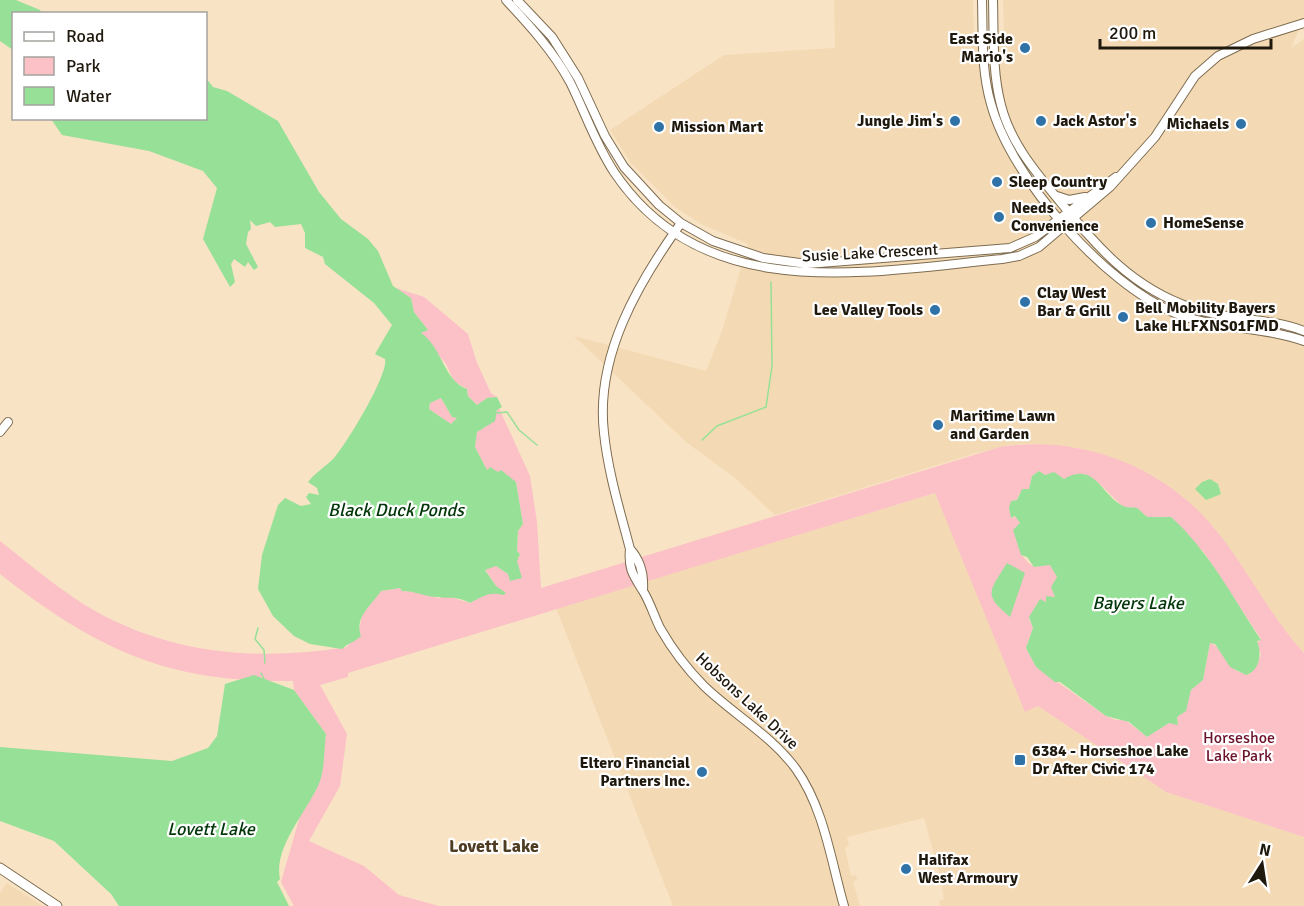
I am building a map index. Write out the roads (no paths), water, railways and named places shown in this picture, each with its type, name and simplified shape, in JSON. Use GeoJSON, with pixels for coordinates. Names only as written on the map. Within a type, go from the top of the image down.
{"type":"FeatureCollection","features":[{"type":"Feature","properties":{"kind":"main road"},"geometry":{"type":"LineString","coordinates":[[0,868],[57,906]]}},
{"type":"Feature","properties":{"kind":"street","name":"Susie Lake Crescent"},"geometry":{"type":"LineString","coordinates":[[506,0],[550,50],[570,83],[596,142],[615,173],[633,195],[675,231],[713,253],[744,264],[787,272],[825,273],[1011,258],[1039,248],[1063,221]]}},
{"type":"Feature","properties":{"kind":"street","name":"Susie Lake Crescent"},"geometry":{"type":"LineString","coordinates":[[517,0],[552,37],[578,78],[604,136],[641,189],[681,223],[713,241],[774,260],[807,264],[1010,248],[1032,239],[1063,221]]}},
{"type":"Feature","properties":{"kind":"street"},"geometry":{"type":"LineString","coordinates":[[982,0],[985,77],[998,127],[1020,169],[1112,275],[1155,304],[1201,322],[1270,332],[1304,341]]}},
{"type":"Feature","properties":{"kind":"street"},"geometry":{"type":"LineString","coordinates":[[993,0],[995,73],[1003,113],[1025,158],[1107,257],[1129,275],[1166,298],[1209,313],[1277,323],[1304,331]]}},
{"type":"Feature","properties":{"kind":"street"},"geometry":{"type":"LineString","coordinates":[[1063,221],[1110,187],[1155,137],[1188,86],[1206,66],[1234,47],[1304,23]]}},
{"type":"Feature","properties":{"kind":"street"},"geometry":{"type":"LineString","coordinates":[[1071,215],[1090,195],[1121,173]]}},
{"type":"Feature","properties":{"kind":"street"},"geometry":{"type":"LineString","coordinates":[[1055,195],[1069,200],[1090,195]]}},
{"type":"Feature","properties":{"kind":"street","name":"Hobsons Lake Drive"},"geometry":{"type":"LineString","coordinates":[[681,223],[631,303],[611,357],[605,388],[604,431],[608,461],[630,549],[638,558],[644,578],[643,590],[661,630],[688,668],[705,687],[780,751],[797,770],[818,812],[844,906]]}},
{"type":"Feature","properties":{"kind":"street"},"geometry":{"type":"LineString","coordinates":[[0,432],[8,422]]}},
{"type":"Feature","properties":{"kind":"water"},"geometry":{"type":"Polygon","coordinates":[[[0,0],[16,0],[40,10],[41,12],[12,12],[12,49],[0,41],[0,0]]]}},
{"type":"Feature","properties":{"kind":"water","name":"Black Duck Ponds"},"geometry":{"type":"Polygon","coordinates":[[[207,79],[213,87],[227,91],[278,121],[319,192],[341,219],[368,239],[378,251],[393,286],[411,298],[414,312],[428,330],[421,333],[434,347],[453,379],[467,389],[468,396],[477,405],[487,398],[497,397],[502,407],[497,410],[495,421],[477,432],[475,447],[487,470],[490,467],[498,472],[501,470],[516,482],[523,524],[518,531],[517,551],[520,554],[517,561],[522,578],[510,581],[508,574],[496,566],[485,570],[496,586],[506,593],[503,595],[490,594],[470,603],[456,598],[402,591],[400,588],[381,591],[362,617],[359,629],[361,636],[342,649],[310,644],[294,636],[273,616],[258,589],[262,555],[278,505],[285,498],[301,506],[311,504],[306,497],[309,493],[319,495],[317,488],[308,482],[334,458],[366,409],[384,367],[385,359],[375,354],[392,325],[374,303],[325,264],[323,257],[305,248],[305,233],[301,224],[275,227],[270,222],[256,226],[250,220],[251,229],[248,232],[246,244],[258,267],[254,270],[248,262],[245,267],[234,259],[231,264],[235,282],[230,287],[203,239],[217,188],[203,171],[149,151],[62,135],[52,120],[207,120],[207,79]],[[441,398],[430,403],[429,409],[451,424],[457,418],[452,417],[441,398]]]}},
{"type":"Feature","properties":{"kind":"water","name":"Bayers Lake"},"geometry":{"type":"Polygon","coordinates":[[[1039,471],[1045,475],[1054,472],[1064,479],[1083,474],[1097,482],[1123,506],[1137,508],[1148,517],[1171,517],[1185,530],[1209,560],[1261,640],[1257,641],[1259,660],[1255,669],[1246,675],[1230,667],[1215,644],[1210,643],[1203,680],[1191,690],[1186,711],[1177,717],[1178,725],[1169,723],[1147,737],[1129,722],[1106,716],[1036,667],[1026,648],[1033,628],[1029,617],[1040,599],[1046,602],[1046,596],[1055,597],[1051,587],[1057,577],[1050,565],[1034,567],[1027,557],[1021,555],[1013,530],[1020,523],[1015,516],[1011,518],[1009,508],[1011,501],[1017,500],[1022,489],[1029,489],[1032,476],[1039,471]]]}},
{"type":"Feature","properties":{"kind":"water"},"geometry":{"type":"Polygon","coordinates":[[[1210,479],[1218,484],[1221,494],[1206,500],[1195,489],[1202,482],[1210,479]]]}},
{"type":"Feature","properties":{"kind":"water"},"geometry":{"type":"Polygon","coordinates":[[[1007,563],[1025,573],[1010,617],[992,597],[993,586],[1007,563]]]}},
{"type":"Feature","properties":{"kind":"water","name":"Lovett Lake"},"geometry":{"type":"Polygon","coordinates":[[[254,675],[294,690],[326,734],[322,776],[293,828],[279,867],[280,879],[277,882],[289,906],[119,906],[111,894],[54,841],[0,821],[0,747],[172,761],[208,748],[217,736],[225,684],[254,675]]]}},
{"type":"Feature","properties":{"kind":"waterway"},"geometry":{"type":"LineString","coordinates":[[702,440],[717,426],[766,407],[772,366],[771,282]]}},
{"type":"Feature","properties":{"kind":"waterway"},"geometry":{"type":"LineString","coordinates":[[497,413],[507,412],[519,430],[537,445]]}},
{"type":"Feature","properties":{"kind":"waterway"},"geometry":{"type":"LineString","coordinates":[[258,628],[255,639],[264,650],[265,663]]}},
{"type":"Feature","properties":{"kind":"waterway"},"geometry":{"type":"LineString","coordinates":[[261,673],[264,679]]}},
{"type":"Feature","properties":{"kind":"place","name":"East Side Mario's"},"geometry":{"type":"Point","coordinates":[1025,48]}},
{"type":"Feature","properties":{"kind":"place","name":"Jungle Jim's"},"geometry":{"type":"Point","coordinates":[955,121]}},
{"type":"Feature","properties":{"kind":"place","name":"Jack Astor's"},"geometry":{"type":"Point","coordinates":[1041,121]}},
{"type":"Feature","properties":{"kind":"place","name":"Michaels"},"geometry":{"type":"Point","coordinates":[1241,124]}},
{"type":"Feature","properties":{"kind":"place","name":"Mission Mart"},"geometry":{"type":"Point","coordinates":[659,127]}},
{"type":"Feature","properties":{"kind":"place","name":"Sleep Country"},"geometry":{"type":"Point","coordinates":[997,182]}},
{"type":"Feature","properties":{"kind":"place","name":"Needs Convenience"},"geometry":{"type":"Point","coordinates":[999,217]}},
{"type":"Feature","properties":{"kind":"place","name":"HomeSense"},"geometry":{"type":"Point","coordinates":[1151,223]}},
{"type":"Feature","properties":{"kind":"place","name":"Clay West Bar & Grill"},"geometry":{"type":"Point","coordinates":[1025,302]}},
{"type":"Feature","properties":{"kind":"place","name":"Lee Valley Tools"},"geometry":{"type":"Point","coordinates":[935,310]}},
{"type":"Feature","properties":{"kind":"place","name":"Bell Mobility Bayers Lake HLFXNS01FMD"},"geometry":{"type":"Point","coordinates":[1123,317]}},
{"type":"Feature","properties":{"kind":"place","name":"Maritime Lawn and Garden"},"geometry":{"type":"Point","coordinates":[938,425]}},
{"type":"Feature","properties":{"kind":"place","name":"6384 - Horseshoe Lake Dr After Civic 174"},"geometry":{"type":"Point","coordinates":[1020,760]}},
{"type":"Feature","properties":{"kind":"place","name":"Eltero Financial Partners Inc."},"geometry":{"type":"Point","coordinates":[702,772]}},
{"type":"Feature","properties":{"kind":"place","name":"Halifax West Armoury"},"geometry":{"type":"Point","coordinates":[906,869]}},
{"type":"Feature","properties":{"kind":"district","name":"Lovett Lake"},"geometry":{"type":"Point","coordinates":[494,846]}},
{"type":"Feature","properties":{"kind":"park label","name":"Horseshoe Lake Park"},"geometry":{"type":"Point","coordinates":[1239,747]}}]}
